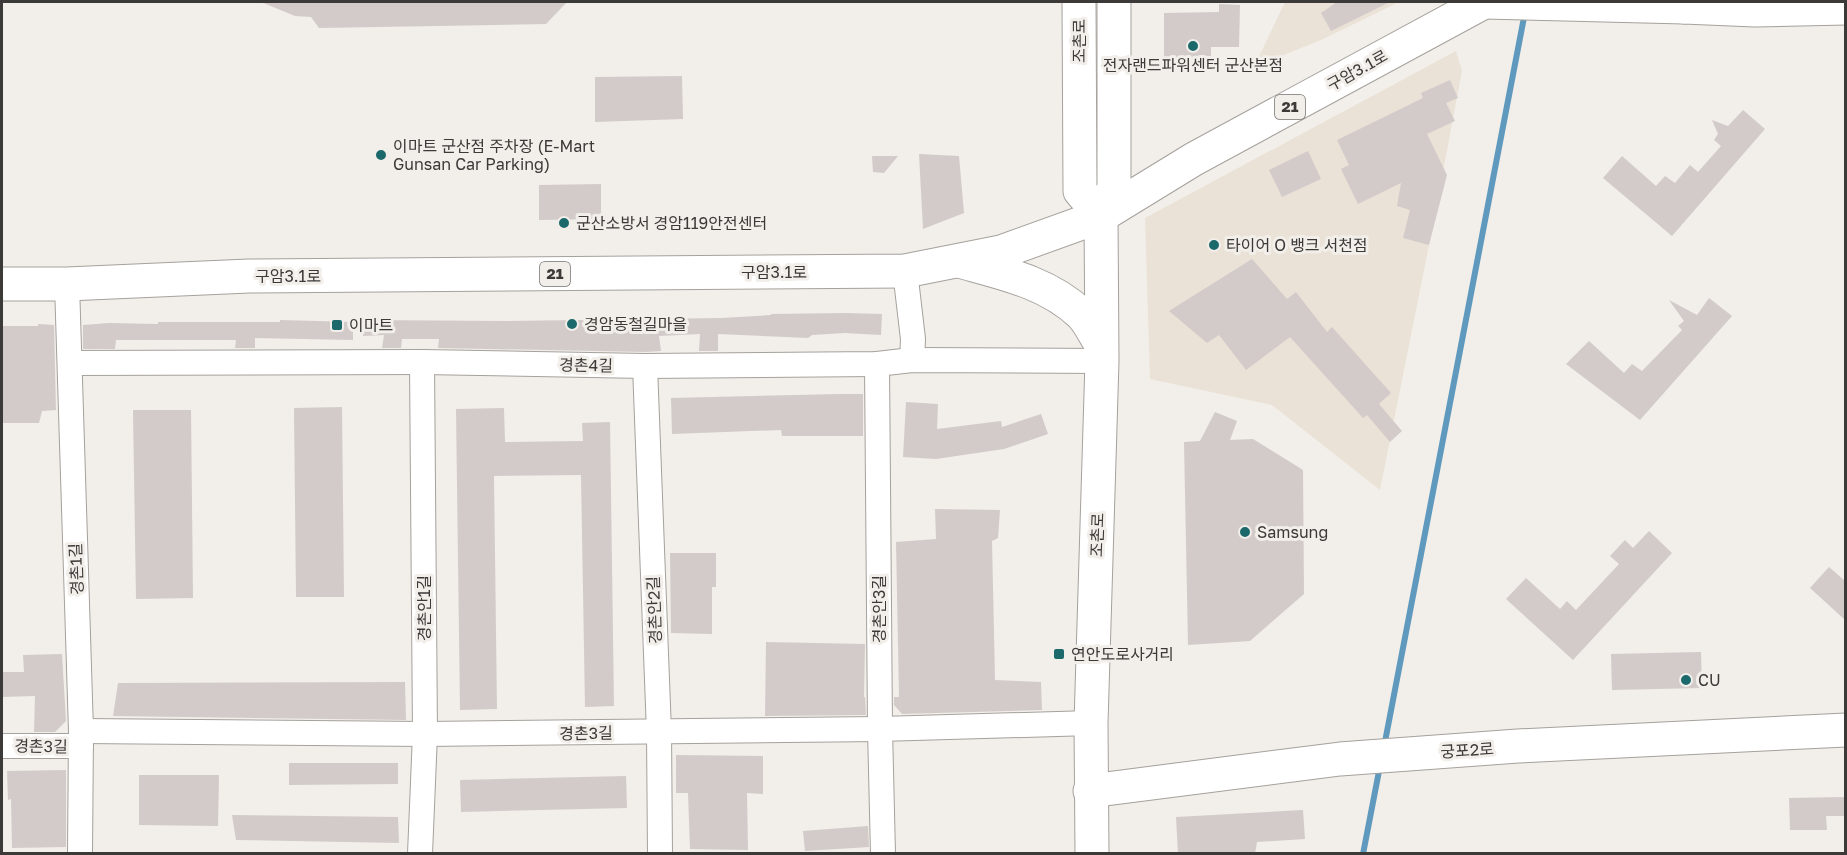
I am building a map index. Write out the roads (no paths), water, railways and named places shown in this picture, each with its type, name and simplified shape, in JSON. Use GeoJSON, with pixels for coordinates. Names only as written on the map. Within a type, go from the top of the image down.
{"type":"FeatureCollection","features":[{"type":"Feature","properties":{"kind":"street","name":"조촌로"},"geometry":{"type":"LineString","coordinates":[[1079,2],[1080,191],[1101,216]]}},
{"type":"Feature","properties":{"kind":"street","name":"조촌로"},"geometry":{"type":"LineString","coordinates":[[1092,854],[1091,723],[1102,353],[1101,216],[1114,188],[1114,2]]}},
{"type":"Feature","properties":{"kind":"street","name":"구암3.1로"},"geometry":{"type":"LineString","coordinates":[[2,284],[67,284],[249,276],[905,271],[959,261],[1000,252],[1101,216],[1194,159],[1483,2]]}},
{"type":"Feature","properties":{"kind":"street"},"geometry":{"type":"LineString","coordinates":[[1483,2],[1845,8]]}},
{"type":"Feature","properties":{"kind":"street"},"geometry":{"type":"LineString","coordinates":[[959,261],[1029,281],[1057,296],[1082,315],[1102,353]]}},
{"type":"Feature","properties":{"kind":"street"},"geometry":{"type":"LineString","coordinates":[[905,271],[913,339],[912,360]]}},
{"type":"Feature","properties":{"kind":"street","name":"경촌1길"},"geometry":{"type":"LineString","coordinates":[[67,284],[81,739],[80,854]]}},
{"type":"Feature","properties":{"kind":"street","name":"경촌4길"},"geometry":{"type":"LineString","coordinates":[[70,363],[422,362],[645,366],[877,364],[912,360],[1102,353]]}},
{"type":"Feature","properties":{"kind":"street","name":"경촌안1길"},"geometry":{"type":"LineString","coordinates":[[420,854],[425,734],[422,362]]}},
{"type":"Feature","properties":{"kind":"street","name":"경촌안3길"},"geometry":{"type":"LineString","coordinates":[[877,364],[883,854]]}},
{"type":"Feature","properties":{"kind":"street","name":"경촌안2길"},"geometry":{"type":"LineString","coordinates":[[645,366],[659,732],[660,854]]}},
{"type":"Feature","properties":{"kind":"street","name":"경촌3길"},"geometry":{"type":"LineString","coordinates":[[2,746],[81,739],[880,729],[1091,723]]}},
{"type":"Feature","properties":{"kind":"street","name":"궁포2로"},"geometry":{"type":"LineString","coordinates":[[1090,792],[1340,759],[1518,746],[1845,730]]}},
{"type":"Feature","properties":{"kind":"waterway"},"geometry":{"type":"LineString","coordinates":[[1384,747],[1525,12]]}},
{"type":"Feature","properties":{"kind":"waterway"},"geometry":{"type":"LineString","coordinates":[[1363,854],[1380,766]]}},
{"type":"Feature","properties":{"kind":"place","name":"전자랜드파워센터 군산본점"},"geometry":{"type":"Point","coordinates":[1193,46]}},
{"type":"Feature","properties":{"kind":"place","name":"이마트 군산점 주차장 (E-Mart Gunsan Car Parking)"},"geometry":{"type":"Point","coordinates":[381,155]}},
{"type":"Feature","properties":{"kind":"place","name":"군산소방서 경암119안전센터"},"geometry":{"type":"Point","coordinates":[564,223]}},
{"type":"Feature","properties":{"kind":"place","name":"타이어 O 뱅크 서천점"},"geometry":{"type":"Point","coordinates":[1214,245]}},
{"type":"Feature","properties":{"kind":"place","name":"경암동철길마을"},"geometry":{"type":"Point","coordinates":[572,324]}},
{"type":"Feature","properties":{"kind":"place","name":"이마트"},"geometry":{"type":"Point","coordinates":[337,325]}},
{"type":"Feature","properties":{"kind":"place","name":"Samsung"},"geometry":{"type":"Point","coordinates":[1245,532]}},
{"type":"Feature","properties":{"kind":"place","name":"연안도로사거리"},"geometry":{"type":"Point","coordinates":[1059,654]}},
{"type":"Feature","properties":{"kind":"place","name":"CU"},"geometry":{"type":"Point","coordinates":[1686,680]}}]}
